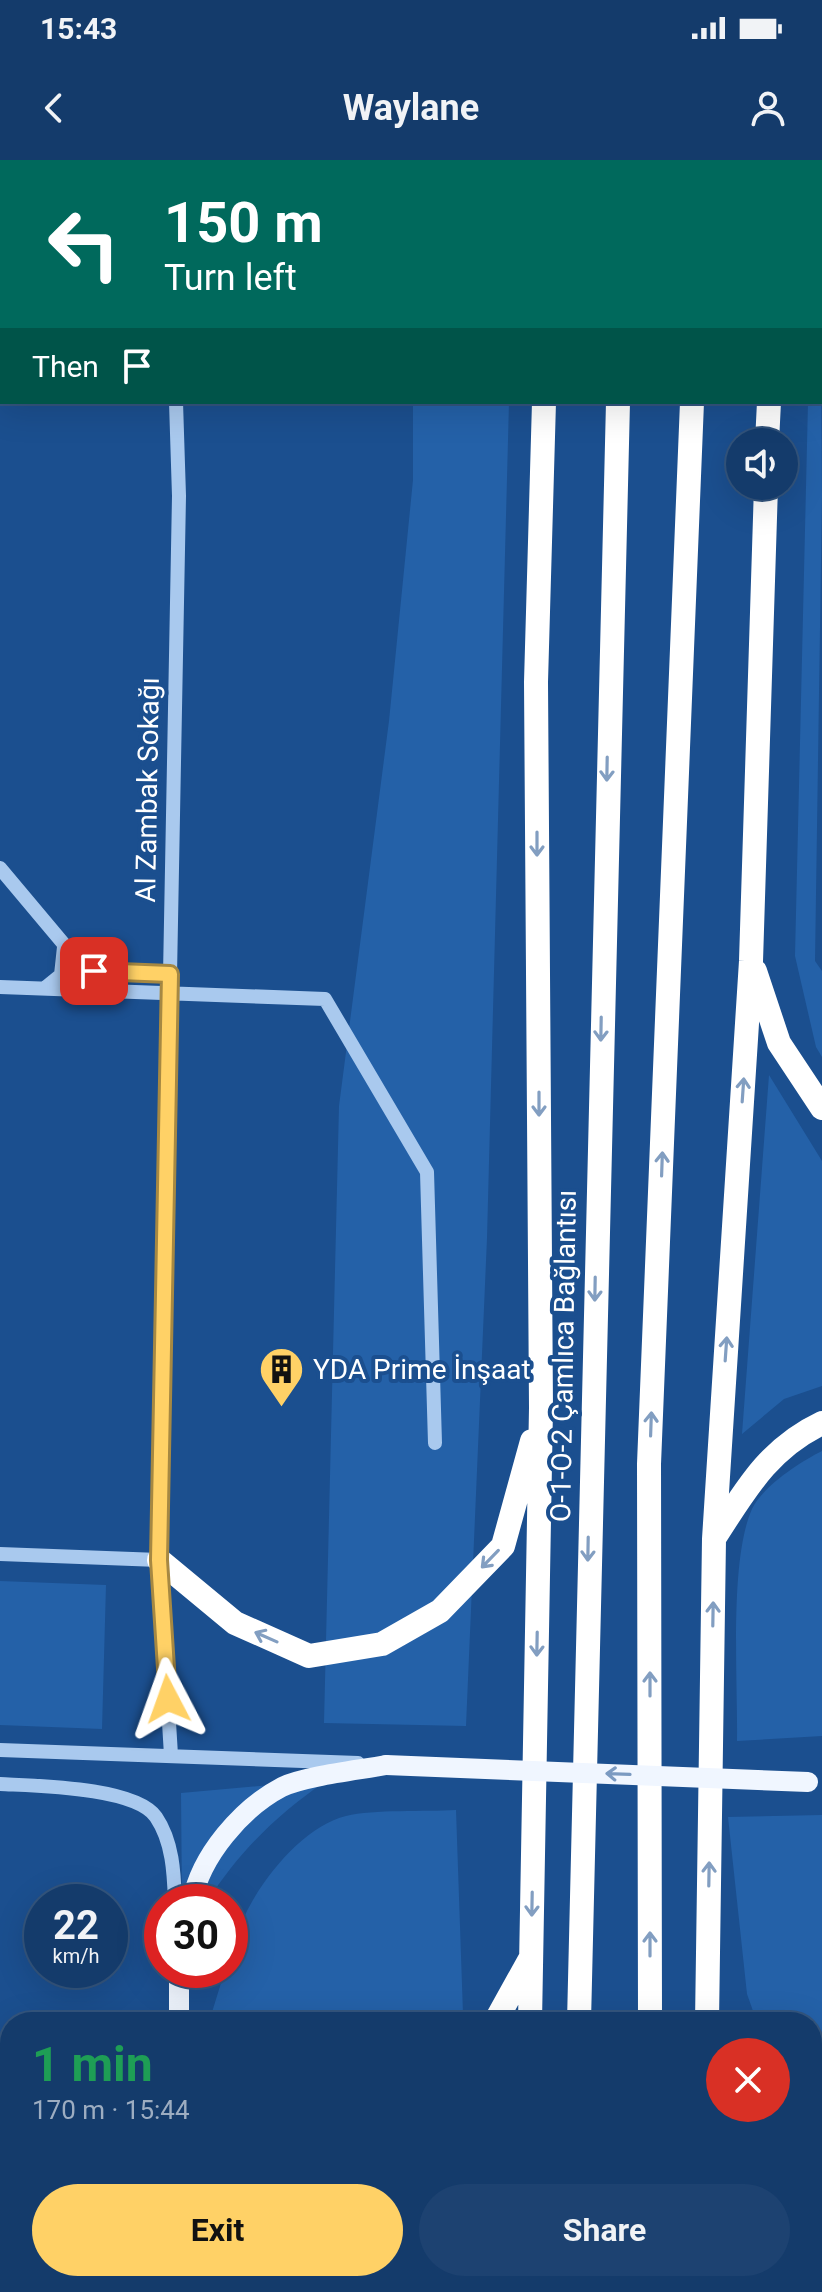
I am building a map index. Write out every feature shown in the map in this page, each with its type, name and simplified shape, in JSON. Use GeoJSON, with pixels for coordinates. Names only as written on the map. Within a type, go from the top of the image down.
{"type":"FeatureCollection","features":[{"type":"Feature","properties":{"kind":"highway"},"geometry":{"type":"LineString","coordinates":[[530,2012],[541,1408],[536,682],[544,404]]}},
{"type":"Feature","properties":{"kind":"highway","name":"O-1-O-2 Çamlıca Bağlantısı"},"geometry":{"type":"LineString","coordinates":[[579,2012],[618,404]]}},
{"type":"Feature","properties":{"kind":"highway"},"geometry":{"type":"LineString","coordinates":[[650,2012],[649,1464],[683,691],[692,404]]}},
{"type":"Feature","properties":{"kind":"highway"},"geometry":{"type":"LineString","coordinates":[[768,428],[769,404]]}},
{"type":"Feature","properties":{"kind":"highway"},"geometry":{"type":"LineString","coordinates":[[709,2012],[714,1539],[751,961],[766,500]]}},
{"type":"Feature","properties":{"kind":"highway"},"geometry":{"type":"LineString","coordinates":[[751,961],[779,1043],[822,1108]]}},
{"type":"Feature","properties":{"kind":"highway"},"geometry":{"type":"LineString","coordinates":[[159,1560],[235,1623],[309,1656],[382,1644],[440,1611],[503,1546],[541,1408]]}},
{"type":"Feature","properties":{"kind":"highway"},"geometry":{"type":"LineString","coordinates":[[714,1539],[757,1473],[794,1436],[822,1423]]}},
{"type":"Feature","properties":{"kind":"highway"},"geometry":{"type":"LineString","coordinates":[[501,2012],[531,1957]]}},
{"type":"Feature","properties":{"kind":"main road"},"geometry":{"type":"LineString","coordinates":[[196,1884],[217,1847],[247,1812],[284,1786],[386,1765],[817,1781]]}},
{"type":"Feature","properties":{"kind":"main road"},"geometry":{"type":"LineString","coordinates":[[178,1988],[179,2012]]}},
{"type":"Feature","properties":{"kind":"street","name":"Al Zambak Sokağı"},"geometry":{"type":"LineString","coordinates":[[171,1755],[159,1560],[179,496],[176,404]]}},
{"type":"Feature","properties":{"kind":"street"},"geometry":{"type":"LineString","coordinates":[[0,868],[64,947],[94,971],[170,974]]}},
{"type":"Feature","properties":{"kind":"street"},"geometry":{"type":"LineString","coordinates":[[45,988],[61,975],[64,947]]}},
{"type":"Feature","properties":{"kind":"street"},"geometry":{"type":"LineString","coordinates":[[0,987],[325,999],[427,1172],[435,1443]]}},
{"type":"Feature","properties":{"kind":"street"},"geometry":{"type":"LineString","coordinates":[[0,1554],[159,1560]]}},
{"type":"Feature","properties":{"kind":"street"},"geometry":{"type":"LineString","coordinates":[[0,1750],[386,1765]]}},
{"type":"Feature","properties":{"kind":"street"},"geometry":{"type":"LineString","coordinates":[[0,1784],[115,1794],[155,1815],[174,1861],[175,1884]]}},
{"type":"Feature","properties":{"kind":"shaded area"},"geometry":{"type":"Polygon","coordinates":[[[413,404],[509,404],[487,1238],[466,1726],[324,1723],[339,1106],[389,721],[413,480],[413,404]]]}},
{"type":"Feature","properties":{"kind":"shaded area"},"geometry":{"type":"Polygon","coordinates":[[[808,404],[821,404],[815,961],[822,971],[822,1057],[816,1047],[795,956],[808,404]]]}},
{"type":"Feature","properties":{"kind":"shaded area"},"geometry":{"type":"Polygon","coordinates":[[[769,1075],[822,1161],[822,1386],[784,1399],[742,1434],[769,1075]]]}},
{"type":"Feature","properties":{"kind":"shaded area"},"geometry":{"type":"Polygon","coordinates":[[[822,1451],[822,1736],[737,1741],[737,1589],[745,1531],[752,1509],[764,1492],[793,1468],[822,1451]]]}},
{"type":"Feature","properties":{"kind":"shaded area"},"geometry":{"type":"Polygon","coordinates":[[[0,1581],[106,1585],[102,1729],[0,1725],[0,1581]]]}},
{"type":"Feature","properties":{"kind":"shaded area"},"geometry":{"type":"Polygon","coordinates":[[[327,1780],[261,1835],[220,1884],[182,1884],[181,1793],[327,1780]]]}},
{"type":"Feature","properties":{"kind":"shaded area"},"geometry":{"type":"Polygon","coordinates":[[[456,1810],[463,2012],[212,2012],[219,1988],[248,1988],[248,1910],[268,1878],[305,1838],[326,1824],[357,1814],[456,1810]]]}},
{"type":"Feature","properties":{"kind":"shaded area"},"geometry":{"type":"Polygon","coordinates":[[[822,1815],[822,2012],[753,2012],[747,1994],[728,1817],[822,1815]]]}},
{"type":"Feature","properties":{"kind":"place","name":"YDA Prime İnşaat"},"geometry":{"type":"Point","coordinates":[282,1408]}},
{"type":"Feature","properties":{"kind":"route"},"geometry":{"type":"LineString","coordinates":[[94,971],[170,974],[159,1560],[168,1699]]}}]}
